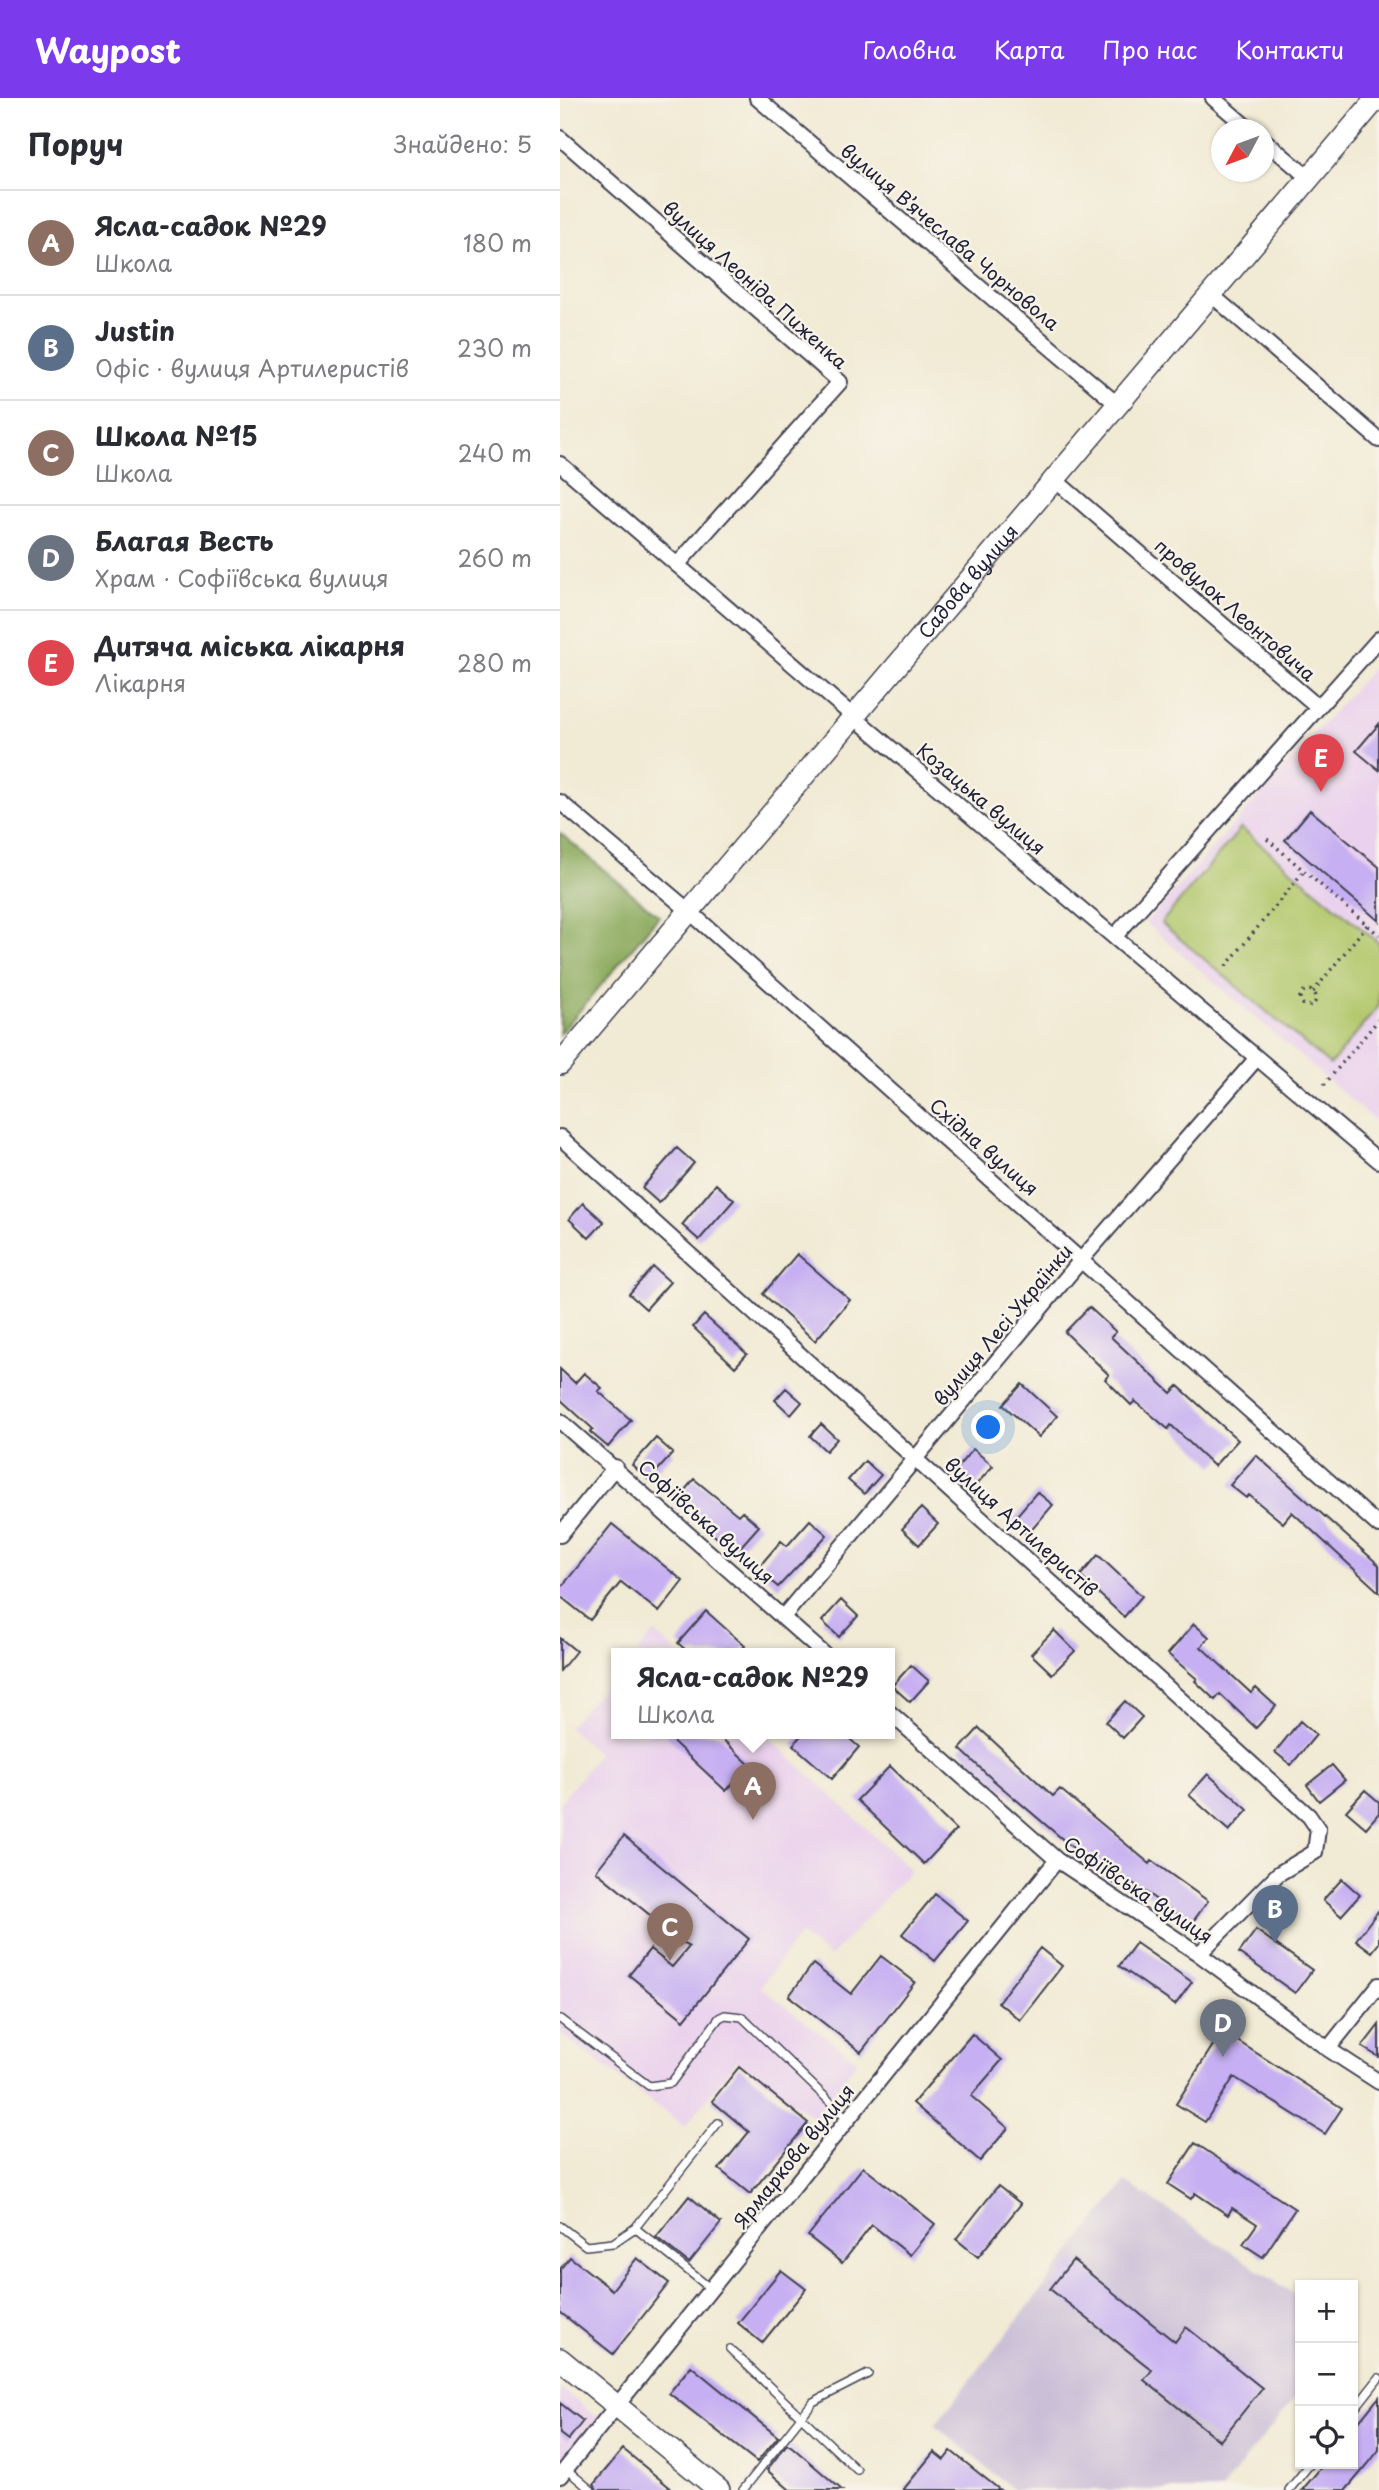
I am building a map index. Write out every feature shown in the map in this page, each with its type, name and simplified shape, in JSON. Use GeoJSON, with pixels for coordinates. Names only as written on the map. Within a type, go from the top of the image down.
{"type":"FeatureCollection","features":[{"type":"Feature","properties":{"kind":"street","name":"вулиця Вʼячеслава Чорновола"},"geometry":{"type":"LineString","coordinates":[[757,98],[1118,405]]}},
{"type":"Feature","properties":{"kind":"street"},"geometry":{"type":"LineString","coordinates":[[1213,98],[1237,119]]}},
{"type":"Feature","properties":{"kind":"street","name":"Садова вулиця"},"geometry":{"type":"LineString","coordinates":[[560,1065],[1054,479],[1213,296],[1377,98]]}},
{"type":"Feature","properties":{"kind":"street","name":"вулиця Леоніда Пиженка"},"geometry":{"type":"LineString","coordinates":[[560,138],[840,382],[677,565]]}},
{"type":"Feature","properties":{"kind":"street"},"geometry":{"type":"LineString","coordinates":[[1274,149],[1310,179]]}},
{"type":"Feature","properties":{"kind":"street"},"geometry":{"type":"LineString","coordinates":[[1213,296],[1379,440]]}},
{"type":"Feature","properties":{"kind":"street","name":"Козацька вулиця"},"geometry":{"type":"LineString","coordinates":[[560,464],[854,718],[1379,1161]]}},
{"type":"Feature","properties":{"kind":"street","name":"провулок Леонтовича"},"geometry":{"type":"LineString","coordinates":[[1054,479],[1318,707],[1115,936]]}},
{"type":"Feature","properties":{"kind":"street"},"geometry":{"type":"LineString","coordinates":[[1318,707],[1379,639]]}},
{"type":"Feature","properties":{"kind":"street","name":"Східна вулиця"},"geometry":{"type":"LineString","coordinates":[[560,802],[689,911],[1379,1526]]}},
{"type":"Feature","properties":{"kind":"street","name":"вулиця Лесі Українки"},"geometry":{"type":"LineString","coordinates":[[783,1617],[1082,1259],[1256,1059]]}},
{"type":"Feature","properties":{"kind":"street","name":"вулиця Артилеристів"},"geometry":{"type":"LineString","coordinates":[[560,1137],[1309,1815],[1318,1829],[1315,1852],[1278,1874],[1199,1954]]}},
{"type":"Feature","properties":{"kind":"street","name":"Софіївська вулиця"},"geometry":{"type":"LineString","coordinates":[[560,1421],[817,1648]]}},
{"type":"Feature","properties":{"kind":"street"},"geometry":{"type":"LineString","coordinates":[[560,1535],[615,1467]]}},
{"type":"Feature","properties":{"kind":"street","name":"Софіївська вулиця"},"geometry":{"type":"LineString","coordinates":[[895,1717],[1057,1860],[1199,1954],[1328,2049],[1379,2082]]}},
{"type":"Feature","properties":{"kind":"street","name":"Ярмаркова вулиця"},"geometry":{"type":"LineString","coordinates":[[563,2473],[1057,1860]]}},
{"type":"Feature","properties":{"kind":"street"},"geometry":{"type":"LineString","coordinates":[[1328,2049],[1379,1985]]}},
{"type":"Feature","properties":{"kind":"street"},"geometry":{"type":"LineString","coordinates":[[560,2359],[719,2490]]}},
{"type":"Feature","properties":{"kind":"lane"},"geometry":{"type":"LineString","coordinates":[[560,2019],[649,2086],[657,2086],[671,2083],[719,2018],[725,2015],[742,2017],[848,2119]]}},
{"type":"Feature","properties":{"kind":"lane"},"geometry":{"type":"LineString","coordinates":[[560,2226],[586,2246],[613,2243],[635,2228],[718,2123]]}},
{"type":"Feature","properties":{"kind":"lane"},"geometry":{"type":"LineString","coordinates":[[635,2228],[711,2289]]}},
{"type":"Feature","properties":{"kind":"lane"},"geometry":{"type":"LineString","coordinates":[[730,2349],[857,2470]]}},
{"type":"Feature","properties":{"kind":"lane"},"geometry":{"type":"LineString","coordinates":[[743,2490],[813,2402],[868,2374]]}},
{"type":"Feature","properties":{"kind":"lane"},"geometry":{"type":"LineString","coordinates":[[1357,2406],[1379,2378]]}},
{"type":"Feature","properties":{"kind":"lane"},"geometry":{"type":"LineString","coordinates":[[1289,2490],[1306,2469]]}},
{"type":"Feature","properties":{"kind":"lane"},"geometry":{"type":"LineString","coordinates":[[563,2473],[591,2490]]}},
{"type":"Feature","properties":{"kind":"path"},"geometry":{"type":"LineString","coordinates":[[1267,839],[1379,935]]}},
{"type":"Feature","properties":{"kind":"path"},"geometry":{"type":"LineString","coordinates":[[1226,966],[1304,871]]}},
{"type":"Feature","properties":{"kind":"path"},"geometry":{"type":"LineString","coordinates":[[1313,992],[1315,1002],[1311,1006],[1303,1005],[1301,994],[1313,992],[1367,925]]}},
{"type":"Feature","properties":{"kind":"path"},"geometry":{"type":"LineString","coordinates":[[1324,1085],[1379,1018]]}},
{"type":"Feature","properties":{"kind":"shaded area"},"geometry":{"type":"Polygon","coordinates":[[[1379,661],[1379,1124],[1146,923],[1379,661]]]}},
{"type":"Feature","properties":{"kind":"shaded area"},"geometry":{"type":"Polygon","coordinates":[[[655,1632],[672,1648],[641,1648],[655,1632]]]}},
{"type":"Feature","properties":{"kind":"shaded area"},"geometry":{"type":"Polygon","coordinates":[[[611,1680],[611,1739],[770,1739],[911,1870],[830,1957],[800,1934],[760,1987],[857,2061],[814,2118],[737,2060],[685,2127],[560,2033],[560,1803],[599,1754],[568,1727],[611,1680]]]}},
{"type":"Feature","properties":{"kind":"shaded area"},"geometry":{"type":"Polygon","coordinates":[[[1126,2182],[1295,2295],[1295,2397],[1221,2490],[1014,2490],[935,2425],[1126,2182]]]}},
{"type":"Feature","properties":{"kind":"shaded area"},"geometry":{"type":"Polygon","coordinates":[[[560,2388],[598,2418],[560,2465],[560,2388]]]}},
{"type":"Feature","properties":{"kind":"green space"},"geometry":{"type":"Polygon","coordinates":[[[1241,828],[1379,943],[1379,1006],[1330,1065],[1161,923],[1241,828]]]}},
{"type":"Feature","properties":{"kind":"green space"},"geometry":{"type":"Polygon","coordinates":[[[560,833],[659,916],[560,1034],[560,833]]]}},
{"type":"Feature","properties":{"kind":"building"},"geometry":{"type":"Polygon","coordinates":[[[1379,724],[1379,770],[1356,751],[1379,724]]]}},
{"type":"Feature","properties":{"kind":"building"},"geometry":{"type":"Polygon","coordinates":[[[1310,810],[1379,867],[1379,921],[1285,840],[1310,810]]]}},
{"type":"Feature","properties":{"kind":"building"},"geometry":{"type":"Polygon","coordinates":[[[677,1148],[694,1163],[659,1203],[642,1188],[677,1148]]]}},
{"type":"Feature","properties":{"kind":"building"},"geometry":{"type":"Polygon","coordinates":[[[716,1184],[734,1200],[699,1240],[682,1225],[716,1184]]]}},
{"type":"Feature","properties":{"kind":"building"},"geometry":{"type":"Polygon","coordinates":[[[583,1203],[604,1222],[589,1238],[569,1219],[583,1203]]]}},
{"type":"Feature","properties":{"kind":"building"},"geometry":{"type":"Polygon","coordinates":[[[797,1254],[850,1300],[815,1341],[763,1294],[797,1254]]]}},
{"type":"Feature","properties":{"kind":"building"},"geometry":{"type":"Polygon","coordinates":[[[653,1267],[670,1282],[646,1309],[629,1294],[653,1267]]]}},
{"type":"Feature","properties":{"kind":"building"},"geometry":{"type":"Polygon","coordinates":[[[1089,1307],[1116,1332],[1111,1337],[1171,1393],[1178,1386],[1238,1440],[1214,1466],[1171,1425],[1168,1429],[1135,1401],[1131,1405],[1105,1379],[1109,1375],[1065,1332],[1089,1307]]]}},
{"type":"Feature","properties":{"kind":"building"},"geometry":{"type":"Polygon","coordinates":[[[704,1315],[747,1354],[735,1367],[693,1327],[704,1315]]]}},
{"type":"Feature","properties":{"kind":"building"},"geometry":{"type":"Polygon","coordinates":[[[560,1369],[575,1383],[584,1373],[602,1388],[598,1391],[631,1420],[608,1447],[590,1432],[593,1429],[560,1399],[560,1369]]]}},
{"type":"Feature","properties":{"kind":"building"},"geometry":{"type":"Polygon","coordinates":[[[1022,1384],[1057,1416],[1039,1437],[1003,1405],[1022,1384]]]}},
{"type":"Feature","properties":{"kind":"building"},"geometry":{"type":"Polygon","coordinates":[[[786,1388],[802,1402],[791,1415],[775,1400],[786,1388]]]}},
{"type":"Feature","properties":{"kind":"building"},"geometry":{"type":"Polygon","coordinates":[[[821,1424],[837,1439],[826,1451],[810,1436],[821,1424]]]}},
{"type":"Feature","properties":{"kind":"building"},"geometry":{"type":"Polygon","coordinates":[[[656,1438],[673,1453],[649,1480],[632,1465],[656,1438]]]}},
{"type":"Feature","properties":{"kind":"building"},"geometry":{"type":"Polygon","coordinates":[[[973,1449],[993,1466],[974,1487],[955,1470],[973,1449]]]}},
{"type":"Feature","properties":{"kind":"building"},"geometry":{"type":"Polygon","coordinates":[[[1256,1455],[1379,1565],[1379,1592],[1292,1512],[1283,1523],[1249,1495],[1246,1498],[1230,1485],[1256,1455]]]}},
{"type":"Feature","properties":{"kind":"building"},"geometry":{"type":"Polygon","coordinates":[[[865,1461],[881,1475],[864,1494],[848,1480],[865,1461]]]}},
{"type":"Feature","properties":{"kind":"building"},"geometry":{"type":"Polygon","coordinates":[[[694,1479],[738,1515],[742,1511],[759,1526],[735,1553],[675,1502],[694,1479]]]}},
{"type":"Feature","properties":{"kind":"building"},"geometry":{"type":"Polygon","coordinates":[[[1037,1492],[1053,1505],[1027,1535],[1011,1522],[1037,1492]]]}},
{"type":"Feature","properties":{"kind":"building"},"geometry":{"type":"Polygon","coordinates":[[[921,1508],[938,1524],[919,1545],[902,1529],[921,1508]]]}},
{"type":"Feature","properties":{"kind":"building"},"geometry":{"type":"Polygon","coordinates":[[[810,1520],[827,1535],[778,1587],[757,1569],[781,1541],[787,1546],[810,1520]]]}},
{"type":"Feature","properties":{"kind":"building"},"geometry":{"type":"Polygon","coordinates":[[[612,1524],[683,1581],[659,1612],[621,1582],[590,1620],[560,1596],[560,1589],[612,1524]]]}},
{"type":"Feature","properties":{"kind":"building"},"geometry":{"type":"Polygon","coordinates":[[[1098,1555],[1142,1596],[1124,1617],[1080,1576],[1098,1555]]]}},
{"type":"Feature","properties":{"kind":"building"},"geometry":{"type":"Polygon","coordinates":[[[841,1600],[858,1616],[839,1637],[822,1621],[841,1600]]]}},
{"type":"Feature","properties":{"kind":"building"},"geometry":{"type":"Polygon","coordinates":[[[706,1611],[745,1646],[683,1648],[678,1643],[706,1611]]]}},
{"type":"Feature","properties":{"kind":"building"},"geometry":{"type":"Polygon","coordinates":[[[1194,1624],[1209,1637],[1201,1647],[1251,1693],[1256,1688],[1276,1706],[1256,1728],[1220,1694],[1215,1700],[1195,1681],[1197,1679],[1168,1654],[1194,1624]]]}},
{"type":"Feature","properties":{"kind":"building"},"geometry":{"type":"Polygon","coordinates":[[[1054,1630],[1075,1651],[1052,1674],[1031,1654],[1054,1630]]]}},
{"type":"Feature","properties":{"kind":"building"},"geometry":{"type":"Polygon","coordinates":[[[560,1638],[576,1651],[560,1671],[560,1638]]]}},
{"type":"Feature","properties":{"kind":"building"},"geometry":{"type":"Polygon","coordinates":[[[911,1665],[929,1681],[910,1702],[895,1689],[895,1683],[911,1665]]]}},
{"type":"Feature","properties":{"kind":"building"},"geometry":{"type":"Polygon","coordinates":[[[1125,1701],[1142,1717],[1123,1738],[1106,1722],[1125,1701]]]}},
{"type":"Feature","properties":{"kind":"building"},"geometry":{"type":"Polygon","coordinates":[[[1300,1721],[1316,1735],[1291,1765],[1275,1752],[1300,1721]]]}},
{"type":"Feature","properties":{"kind":"building"},"geometry":{"type":"Polygon","coordinates":[[[979,1728],[1053,1796],[1060,1789],[1150,1864],[1152,1861],[1208,1901],[1191,1924],[1121,1875],[1114,1883],[992,1779],[960,1749],[979,1728]]]}},
{"type":"Feature","properties":{"kind":"building"},"geometry":{"type":"Polygon","coordinates":[[[670,1739],[722,1739],[750,1765],[726,1791],[670,1739]]]}},
{"type":"Feature","properties":{"kind":"building"},"geometry":{"type":"Polygon","coordinates":[[[798,1739],[850,1739],[859,1747],[832,1779],[793,1745],[798,1739]]]}},
{"type":"Feature","properties":{"kind":"building"},"geometry":{"type":"Polygon","coordinates":[[[1332,1765],[1345,1780],[1319,1801],[1307,1785],[1332,1765]]]}},
{"type":"Feature","properties":{"kind":"building"},"geometry":{"type":"Polygon","coordinates":[[[890,1766],[956,1830],[924,1864],[857,1800],[890,1766]]]}},
{"type":"Feature","properties":{"kind":"building"},"geometry":{"type":"Polygon","coordinates":[[[1208,1774],[1248,1810],[1229,1831],[1189,1795],[1208,1774]]]}},
{"type":"Feature","properties":{"kind":"building"},"geometry":{"type":"Polygon","coordinates":[[[1365,1790],[1379,1802],[1379,1813],[1366,1828],[1346,1811],[1365,1790]]]}},
{"type":"Feature","properties":{"kind":"building"},"geometry":{"type":"Polygon","coordinates":[[[624,1836],[749,1939],[684,2020],[629,1975],[650,1949],[672,1967],[689,1947],[596,1871],[624,1836]]]}},
{"type":"Feature","properties":{"kind":"building"},"geometry":{"type":"Polygon","coordinates":[[[1342,1879],[1360,1895],[1341,1916],[1323,1900],[1342,1879]]]}},
{"type":"Feature","properties":{"kind":"building"},"geometry":{"type":"Polygon","coordinates":[[[935,1894],[968,1921],[935,1961],[902,1934],[935,1894]]]}},
{"type":"Feature","properties":{"kind":"building"},"geometry":{"type":"Polygon","coordinates":[[[1379,1910],[1379,1943],[1372,1952],[1356,1940],[1379,1910]]]}},
{"type":"Feature","properties":{"kind":"building"},"geometry":{"type":"Polygon","coordinates":[[[1256,1930],[1312,1970],[1295,1993],[1239,1953],[1256,1930]]]}},
{"type":"Feature","properties":{"kind":"building"},"geometry":{"type":"Polygon","coordinates":[[[1136,1943],[1192,1982],[1175,2005],[1119,1966],[1136,1943]]]}},
{"type":"Feature","properties":{"kind":"building"},"geometry":{"type":"Polygon","coordinates":[[[1040,1948],[1062,1966],[1020,2020],[998,2002],[1040,1948]]]}},
{"type":"Feature","properties":{"kind":"building"},"geometry":{"type":"Polygon","coordinates":[[[881,1956],[915,1982],[861,2052],[789,1996],[813,1964],[851,1994],[881,1956]]]}},
{"type":"Feature","properties":{"kind":"building"},"geometry":{"type":"Polygon","coordinates":[[[1379,2025],[1379,2057],[1362,2047],[1379,2025]]]}},
{"type":"Feature","properties":{"kind":"building"},"geometry":{"type":"Polygon","coordinates":[[[1222,2031],[1342,2108],[1325,2134],[1234,2077],[1205,2122],[1176,2104],[1222,2031]]]}},
{"type":"Feature","properties":{"kind":"building"},"geometry":{"type":"Polygon","coordinates":[[[972,2034],[1002,2060],[971,2096],[1008,2128],[980,2161],[913,2103],[972,2034]]]}},
{"type":"Feature","properties":{"kind":"building"},"geometry":{"type":"Polygon","coordinates":[[[739,2067],[808,2123],[750,2194],[719,2169],[749,2132],[712,2101],[739,2067]]]}},
{"type":"Feature","properties":{"kind":"building"},"geometry":{"type":"Polygon","coordinates":[[[1195,2143],[1295,2209],[1263,2257],[1243,2244],[1257,2224],[1232,2208],[1228,2215],[1195,2193],[1191,2199],[1168,2184],[1195,2143]]]}},
{"type":"Feature","properties":{"kind":"building"},"geometry":{"type":"Polygon","coordinates":[[[863,2167],[935,2224],[910,2255],[872,2225],[842,2263],[808,2236],[863,2167]]]}},
{"type":"Feature","properties":{"kind":"building"},"geometry":{"type":"Polygon","coordinates":[[[998,2186],[1021,2204],[978,2257],[956,2239],[998,2186]]]}},
{"type":"Feature","properties":{"kind":"building"},"geometry":{"type":"Polygon","coordinates":[[[689,2196],[721,2223],[689,2263],[656,2237],[689,2196]]]}},
{"type":"Feature","properties":{"kind":"building"},"geometry":{"type":"Polygon","coordinates":[[[570,2257],[612,2290],[637,2258],[669,2283],[613,2354],[560,2312],[560,2269],[570,2257]]]}},
{"type":"Feature","properties":{"kind":"building"},"geometry":{"type":"Polygon","coordinates":[[[1073,2260],[1175,2342],[1186,2327],[1262,2388],[1220,2441],[1144,2380],[1152,2370],[1050,2289],[1073,2260]]]}},
{"type":"Feature","properties":{"kind":"building"},"geometry":{"type":"Polygon","coordinates":[[[781,2270],[806,2289],[762,2343],[738,2323],[781,2270]]]}},
{"type":"Feature","properties":{"kind":"building"},"geometry":{"type":"Polygon","coordinates":[[[691,2366],[778,2437],[757,2462],[669,2393],[691,2366]]]}},
{"type":"Feature","properties":{"kind":"building"},"geometry":{"type":"Polygon","coordinates":[[[1379,2397],[1379,2450],[1368,2464],[1346,2490],[1302,2490],[1320,2469],[1358,2469],[1358,2423],[1379,2397]]]}},
{"type":"Feature","properties":{"kind":"building"},"geometry":{"type":"Polygon","coordinates":[[[560,2403],[583,2421],[568,2440],[560,2434],[560,2403]]]}},
{"type":"Feature","properties":{"kind":"building"},"geometry":{"type":"Polygon","coordinates":[[[787,2444],[842,2490],[790,2490],[767,2470],[787,2444]]]}},
{"type":"Feature","properties":{"kind":"building"},"geometry":{"type":"Polygon","coordinates":[[[623,2449],[673,2490],[597,2490],[594,2484],[623,2449]]]}},
{"type":"Feature","properties":{"kind":"building"},"geometry":{"type":"Polygon","coordinates":[[[951,2451],[1000,2490],[903,2490],[934,2452],[944,2460],[951,2451]]]}},
{"type":"Feature","properties":{"kind":"place","name":"Дитяча міська лікарня"},"geometry":{"type":"Point","coordinates":[1321,792]}},
{"type":"Feature","properties":{"kind":"place","name":"Ясла-садок №29"},"geometry":{"type":"Point","coordinates":[753,1820]}},
{"type":"Feature","properties":{"kind":"place","name":"Justin"},"geometry":{"type":"Point","coordinates":[1275,1943]}},
{"type":"Feature","properties":{"kind":"place","name":"Школа №15"},"geometry":{"type":"Point","coordinates":[670,1961]}},
{"type":"Feature","properties":{"kind":"place","name":"Благая Весть"},"geometry":{"type":"Point","coordinates":[1223,2057]}}]}
